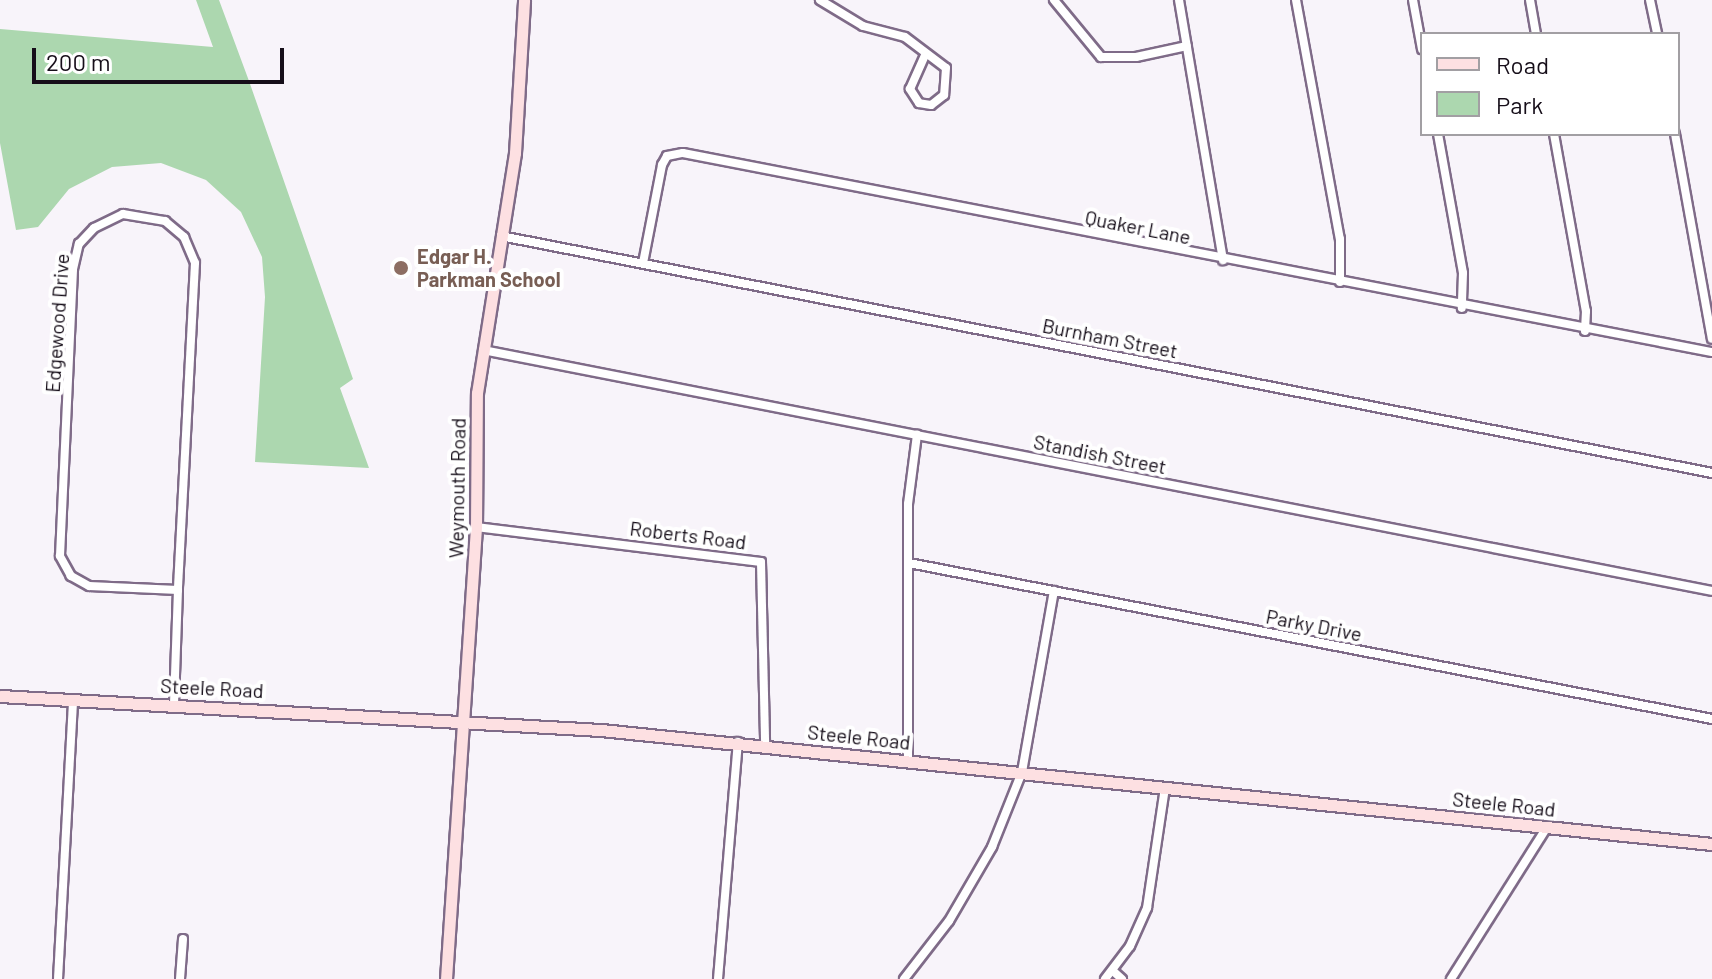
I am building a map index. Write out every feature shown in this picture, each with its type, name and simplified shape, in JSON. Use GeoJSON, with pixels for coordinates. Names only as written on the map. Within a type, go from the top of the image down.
{"type":"FeatureCollection","features":[{"type":"Feature","properties":{"kind":"street","name":"Weymouth Road"},"geometry":{"type":"LineString","coordinates":[[446,979],[465,719],[483,350],[515,153],[524,0]]}},
{"type":"Feature","properties":{"kind":"street"},"geometry":{"type":"LineString","coordinates":[[820,0],[863,26],[905,37],[946,68],[948,80],[944,95],[931,105],[919,103],[910,89],[925,55]]}},
{"type":"Feature","properties":{"kind":"street"},"geometry":{"type":"LineString","coordinates":[[1054,0],[1101,57],[1136,57],[1187,46]]}},
{"type":"Feature","properties":{"kind":"street"},"geometry":{"type":"LineString","coordinates":[[1179,0],[1223,260]]}},
{"type":"Feature","properties":{"kind":"street"},"geometry":{"type":"LineString","coordinates":[[1296,0],[1340,239],[1340,282]]}},
{"type":"Feature","properties":{"kind":"street"},"geometry":{"type":"LineString","coordinates":[[1413,0],[1420,38]]}},
{"type":"Feature","properties":{"kind":"street"},"geometry":{"type":"LineString","coordinates":[[1530,0],[1536,32]]}},
{"type":"Feature","properties":{"kind":"street"},"geometry":{"type":"LineString","coordinates":[[1650,0],[1657,32]]}},
{"type":"Feature","properties":{"kind":"street"},"geometry":{"type":"LineString","coordinates":[[1438,136],[1463,273],[1462,308]]}},
{"type":"Feature","properties":{"kind":"street"},"geometry":{"type":"LineString","coordinates":[[1554,136],[1586,311],[1585,331]]}},
{"type":"Feature","properties":{"kind":"street"},"geometry":{"type":"LineString","coordinates":[[1675,136],[1712,339]]}},
{"type":"Feature","properties":{"kind":"street","name":"Quaker Lane"},"geometry":{"type":"LineString","coordinates":[[643,263],[662,165],[667,156],[683,153],[1462,308],[1712,352]]}},
{"type":"Feature","properties":{"kind":"street","name":"Edgewood Drive"},"geometry":{"type":"LineString","coordinates":[[174,704],[195,263],[184,237],[165,221],[123,214],[94,228],[79,244],[73,269],[60,556],[71,576],[89,586],[178,590]]}},
{"type":"Feature","properties":{"kind":"street","name":"Burnham Street"},"geometry":{"type":"LineString","coordinates":[[501,236],[1712,473]]}},
{"type":"Feature","properties":{"kind":"street","name":"Standish Street"},"geometry":{"type":"LineString","coordinates":[[483,350],[1712,591]]}},
{"type":"Feature","properties":{"kind":"street"},"geometry":{"type":"LineString","coordinates":[[908,760],[909,479],[917,435]]}},
{"type":"Feature","properties":{"kind":"street","name":"Roberts Road"},"geometry":{"type":"LineString","coordinates":[[476,527],[761,562],[765,745]]}},
{"type":"Feature","properties":{"kind":"street","name":"Parky Drive"},"geometry":{"type":"LineString","coordinates":[[909,563],[1712,719]]}},
{"type":"Feature","properties":{"kind":"street"},"geometry":{"type":"LineString","coordinates":[[904,979],[949,921],[992,847],[1022,772],[1054,591]]}},
{"type":"Feature","properties":{"kind":"street","name":"Steele Road"},"geometry":{"type":"LineString","coordinates":[[0,696],[465,719],[738,742],[1712,843]]}},
{"type":"Feature","properties":{"kind":"street"},"geometry":{"type":"LineString","coordinates":[[58,979],[73,699]]}},
{"type":"Feature","properties":{"kind":"street"},"geometry":{"type":"LineString","coordinates":[[718,979],[738,742]]}},
{"type":"Feature","properties":{"kind":"street"},"geometry":{"type":"LineString","coordinates":[[1105,979],[1113,971],[1147,908],[1165,788]]}},
{"type":"Feature","properties":{"kind":"street"},"geometry":{"type":"LineString","coordinates":[[1451,979],[1547,827]]}},
{"type":"Feature","properties":{"kind":"street"},"geometry":{"type":"LineString","coordinates":[[180,979],[183,939]]}},
{"type":"Feature","properties":{"kind":"street"},"geometry":{"type":"LineString","coordinates":[[1113,971],[1122,979]]}},
{"type":"Feature","properties":{"kind":"green space"},"geometry":{"type":"Polygon","coordinates":[[[196,0],[219,0],[249,81],[353,379],[340,388],[369,468],[255,462],[265,297],[262,257],[241,212],[206,180],[161,163],[112,167],[69,189],[38,227],[16,230],[0,143],[0,29],[213,47],[196,0]]]}},
{"type":"Feature","properties":{"kind":"place","name":"Edgar H. Parkman School"},"geometry":{"type":"Point","coordinates":[401,268]}}]}
